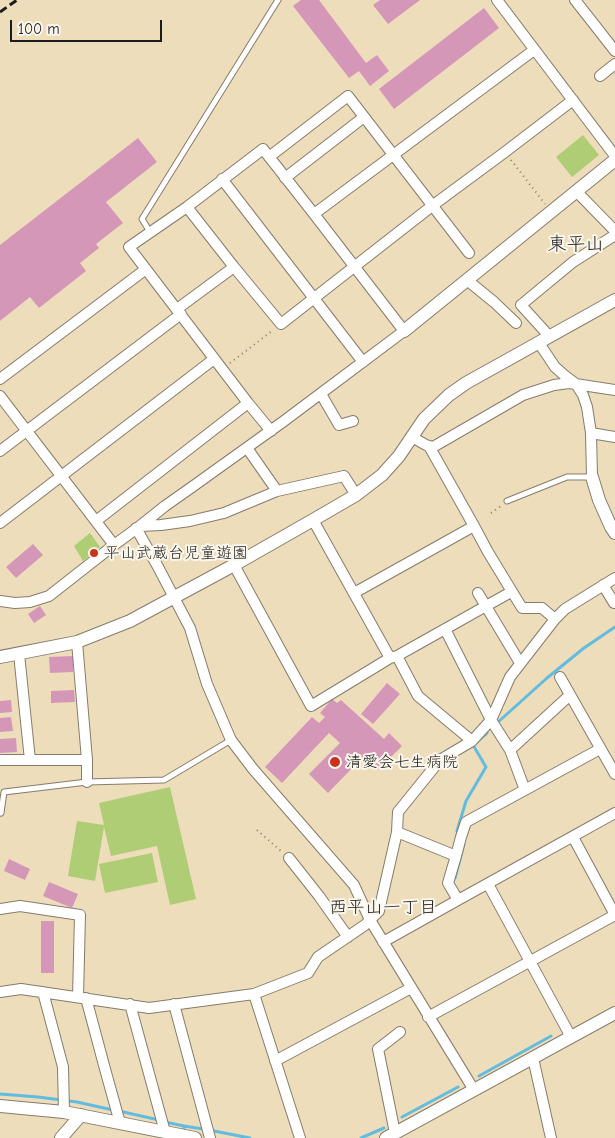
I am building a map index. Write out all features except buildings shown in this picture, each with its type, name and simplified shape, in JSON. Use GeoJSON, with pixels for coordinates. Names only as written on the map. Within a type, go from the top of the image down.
{"type":"FeatureCollection","features":[{"type":"Feature","properties":{"kind":"street"},"geometry":{"type":"LineString","coordinates":[[497,0],[615,156]]}},
{"type":"Feature","properties":{"kind":"street"},"geometry":{"type":"LineString","coordinates":[[575,0],[615,51]]}},
{"type":"Feature","properties":{"kind":"street"},"geometry":{"type":"LineString","coordinates":[[314,214],[534,50]]}},
{"type":"Feature","properties":{"kind":"street"},"geometry":{"type":"LineString","coordinates":[[600,76],[615,64]]}},
{"type":"Feature","properties":{"kind":"street"},"geometry":{"type":"LineString","coordinates":[[269,157],[348,96],[469,253]]}},
{"type":"Feature","properties":{"kind":"street"},"geometry":{"type":"LineString","coordinates":[[187,206],[281,324],[572,100]]}},
{"type":"Feature","properties":{"kind":"street"},"geometry":{"type":"LineString","coordinates":[[286,178],[364,117]]}},
{"type":"Feature","properties":{"kind":"street"},"geometry":{"type":"LineString","coordinates":[[271,431],[129,247],[263,149],[404,331]]}},
{"type":"Feature","properties":{"kind":"street"},"geometry":{"type":"LineString","coordinates":[[0,601],[30,602],[49,596],[165,506],[364,362],[615,160]]}},
{"type":"Feature","properties":{"kind":"street"},"geometry":{"type":"LineString","coordinates":[[222,180],[364,362]]}},
{"type":"Feature","properties":{"kind":"street"},"geometry":{"type":"LineString","coordinates":[[576,192],[615,231]]}},
{"type":"Feature","properties":{"kind":"street"},"geometry":{"type":"LineString","coordinates":[[615,235],[573,262],[522,305],[544,340],[555,367],[576,384],[583,395],[587,407],[591,434],[592,477],[599,500],[615,532]]}},
{"type":"Feature","properties":{"kind":"street"},"geometry":{"type":"LineString","coordinates":[[0,451],[234,266]]}},
{"type":"Feature","properties":{"kind":"street"},"geometry":{"type":"LineString","coordinates":[[0,380],[146,269]]}},
{"type":"Feature","properties":{"kind":"street"},"geometry":{"type":"LineString","coordinates":[[467,280],[516,323]]}},
{"type":"Feature","properties":{"kind":"street"},"geometry":{"type":"LineString","coordinates":[[0,657],[77,642],[130,621],[313,520],[356,495],[382,475],[399,456],[424,419],[449,395],[466,383],[615,300]]}},
{"type":"Feature","properties":{"kind":"street"},"geometry":{"type":"LineString","coordinates":[[0,523],[214,359]]}},
{"type":"Feature","properties":{"kind":"street"},"geometry":{"type":"LineString","coordinates":[[412,437],[426,446],[433,447],[523,395],[554,385],[570,383],[615,390]]}},
{"type":"Feature","properties":{"kind":"street"},"geometry":{"type":"LineString","coordinates":[[320,394],[339,425],[353,421]]}},
{"type":"Feature","properties":{"kind":"street"},"geometry":{"type":"LineString","coordinates":[[0,396],[114,544]]}},
{"type":"Feature","properties":{"kind":"street"},"geometry":{"type":"LineString","coordinates":[[96,520],[248,403]]}},
{"type":"Feature","properties":{"kind":"street"},"geometry":{"type":"LineString","coordinates":[[591,434],[615,437]]}},
{"type":"Feature","properties":{"kind":"street"},"geometry":{"type":"LineString","coordinates":[[429,446],[488,552],[522,608],[542,608],[555,619]]}},
{"type":"Feature","properties":{"kind":"street"},"geometry":{"type":"LineString","coordinates":[[247,448],[277,491]]}},
{"type":"Feature","properties":{"kind":"street"},"geometry":{"type":"LineString","coordinates":[[138,527],[181,522],[224,513],[277,491],[344,476],[356,495]]}},
{"type":"Feature","properties":{"kind":"street"},"geometry":{"type":"LineString","coordinates":[[313,520],[354,593],[418,696],[472,741]]}},
{"type":"Feature","properties":{"kind":"street"},"geometry":{"type":"LineString","coordinates":[[354,593],[474,526]]}},
{"type":"Feature","properties":{"kind":"street"},"geometry":{"type":"LineString","coordinates":[[138,527],[190,628],[206,684],[231,740],[253,769],[354,885],[370,920],[474,1090]]}},
{"type":"Feature","properties":{"kind":"street"},"geometry":{"type":"LineString","coordinates":[[234,565],[311,706],[393,657],[511,592]]}},
{"type":"Feature","properties":{"kind":"street"},"geometry":{"type":"LineString","coordinates":[[0,992],[21,989],[149,1008],[254,994],[308,972],[318,957],[348,937],[379,911],[397,832],[398,812],[440,760],[472,741],[491,720],[510,677],[564,609],[615,578]]}},
{"type":"Feature","properties":{"kind":"street"},"geometry":{"type":"LineString","coordinates":[[603,585],[614,602]]}},
{"type":"Feature","properties":{"kind":"street"},"geometry":{"type":"LineString","coordinates":[[478,593],[520,663]]}},
{"type":"Feature","properties":{"kind":"street"},"geometry":{"type":"LineString","coordinates":[[445,629],[491,720],[510,750],[525,790]]}},
{"type":"Feature","properties":{"kind":"street"},"geometry":{"type":"LineString","coordinates":[[77,642],[87,760],[87,782]]}},
{"type":"Feature","properties":{"kind":"street"},"geometry":{"type":"LineString","coordinates":[[19,654],[30,760]]}},
{"type":"Feature","properties":{"kind":"street"},"geometry":{"type":"LineString","coordinates":[[560,677],[615,774]]}},
{"type":"Feature","properties":{"kind":"street"},"geometry":{"type":"LineString","coordinates":[[510,750],[570,695]]}},
{"type":"Feature","properties":{"kind":"street"},"geometry":{"type":"LineString","coordinates":[[458,900],[448,882],[466,822],[600,749]]}},
{"type":"Feature","properties":{"kind":"street"},"geometry":{"type":"LineString","coordinates":[[0,760],[87,760]]}},
{"type":"Feature","properties":{"kind":"street"},"geometry":{"type":"LineString","coordinates":[[383,942],[615,813]]}},
{"type":"Feature","properties":{"kind":"street"},"geometry":{"type":"LineString","coordinates":[[397,832],[456,856]]}},
{"type":"Feature","properties":{"kind":"street"},"geometry":{"type":"LineString","coordinates":[[428,1017],[615,915],[573,837]]}},
{"type":"Feature","properties":{"kind":"street"},"geometry":{"type":"LineString","coordinates":[[289,858],[348,937]]}},
{"type":"Feature","properties":{"kind":"street"},"geometry":{"type":"LineString","coordinates":[[488,884],[571,1037]]}},
{"type":"Feature","properties":{"kind":"street"},"geometry":{"type":"LineString","coordinates":[[0,909],[20,906],[80,915],[82,998],[118,1114]]}},
{"type":"Feature","properties":{"kind":"street"},"geometry":{"type":"LineString","coordinates":[[275,1062],[411,988]]}},
{"type":"Feature","properties":{"kind":"street"},"geometry":{"type":"LineString","coordinates":[[43,992],[63,1067],[64,1104]]}},
{"type":"Feature","properties":{"kind":"street"},"geometry":{"type":"LineString","coordinates":[[254,994],[300,1138]]}},
{"type":"Feature","properties":{"kind":"street"},"geometry":{"type":"LineString","coordinates":[[130,1004],[163,1124]]}},
{"type":"Feature","properties":{"kind":"street"},"geometry":{"type":"LineString","coordinates":[[174,1004],[210,1138]]}},
{"type":"Feature","properties":{"kind":"street"},"geometry":{"type":"LineString","coordinates":[[400,1032],[378,1049],[391,1136],[615,1013]]}},
{"type":"Feature","properties":{"kind":"street"},"geometry":{"type":"LineString","coordinates":[[534,1058],[551,1138]]}},
{"type":"Feature","properties":{"kind":"street"},"geometry":{"type":"LineString","coordinates":[[0,1106],[64,1104],[82,1115],[118,1114],[163,1124],[195,1138]]}},
{"type":"Feature","properties":{"kind":"street"},"geometry":{"type":"LineString","coordinates":[[61,1138],[82,1115]]}},
{"type":"Feature","properties":{"kind":"lane"},"geometry":{"type":"LineString","coordinates":[[150,232],[142,219],[278,0]]}},
{"type":"Feature","properties":{"kind":"lane"},"geometry":{"type":"LineString","coordinates":[[507,501],[567,477],[592,477]]}},
{"type":"Feature","properties":{"kind":"lane"},"geometry":{"type":"LineString","coordinates":[[0,812],[4,792],[87,782],[164,780],[231,740]]}},
{"type":"Feature","properties":{"kind":"path"},"geometry":{"type":"LineString","coordinates":[[505,152],[551,212]]}},
{"type":"Feature","properties":{"kind":"path"},"geometry":{"type":"LineString","coordinates":[[222,369],[281,324]]}},
{"type":"Feature","properties":{"kind":"path"},"geometry":{"type":"LineString","coordinates":[[491,513],[507,501]]}},
{"type":"Feature","properties":{"kind":"path"},"geometry":{"type":"LineString","coordinates":[[257,830],[275,846]]}},
{"type":"Feature","properties":{"kind":"green space"},"geometry":{"type":"Polygon","coordinates":[[[583,135],[599,155],[572,177],[556,157],[583,135]]]}},
{"type":"Feature","properties":{"kind":"green space"},"geometry":{"type":"Polygon","coordinates":[[[90,533],[100,547],[83,561],[74,546],[90,533]]]}},
{"type":"Feature","properties":{"kind":"green space"},"geometry":{"type":"Polygon","coordinates":[[[170,787],[196,899],[170,905],[157,846],[111,856],[104,827],[95,881],[68,876],[77,821],[104,825],[99,803],[170,787]]]}},
{"type":"Feature","properties":{"kind":"green space"},"geometry":{"type":"Polygon","coordinates":[[[152,853],[158,882],[105,893],[99,864],[152,853]]]}},
{"type":"Feature","properties":{"kind":"waterway"},"geometry":{"type":"LineString","coordinates":[[497,723],[547,678],[584,648],[615,627]]}},
{"type":"Feature","properties":{"kind":"waterway"},"geometry":{"type":"LineString","coordinates":[[457,831],[466,801],[486,767],[473,745],[487,733]]}},
{"type":"Feature","properties":{"kind":"waterway"},"geometry":{"type":"LineString","coordinates":[[455,878],[464,844]]}},
{"type":"Feature","properties":{"kind":"waterway"},"geometry":{"type":"LineString","coordinates":[[479,1076],[551,1036]]}},
{"type":"Feature","properties":{"kind":"waterway"},"geometry":{"type":"LineString","coordinates":[[402,1117],[458,1087]]}},
{"type":"Feature","properties":{"kind":"waterway"},"geometry":{"type":"LineString","coordinates":[[0,1094],[77,1102],[113,1110]]}},
{"type":"Feature","properties":{"kind":"waterway"},"geometry":{"type":"LineString","coordinates":[[119,1111],[159,1120]]}},
{"type":"Feature","properties":{"kind":"waterway"},"geometry":{"type":"LineString","coordinates":[[165,1122],[184,1126],[184,1128]]}},
{"type":"Feature","properties":{"kind":"waterway"},"geometry":{"type":"LineString","coordinates":[[184,1126],[203,1129]]}},
{"type":"Feature","properties":{"kind":"waterway"},"geometry":{"type":"LineString","coordinates":[[361,1138],[384,1128]]}},
{"type":"Feature","properties":{"kind":"waterway"},"geometry":{"type":"LineString","coordinates":[[214,1131],[250,1138]]}},
{"type":"Feature","properties":{"kind":"railway"},"geometry":{"type":"LineString","coordinates":[[0,12],[17,0]]}},
{"type":"Feature","properties":{"kind":"place","name":"平山武蔵台児童遊園"},"geometry":{"type":"Point","coordinates":[94,553]}},
{"type":"Feature","properties":{"kind":"place","name":"清愛会七生病院"},"geometry":{"type":"Point","coordinates":[335,762]}},
{"type":"Feature","properties":{"kind":"district","name":"東平山"},"geometry":{"type":"Point","coordinates":[576,245]}},
{"type":"Feature","properties":{"kind":"district","name":"西平山一丁目"},"geometry":{"type":"Point","coordinates":[383,908]}}]}
